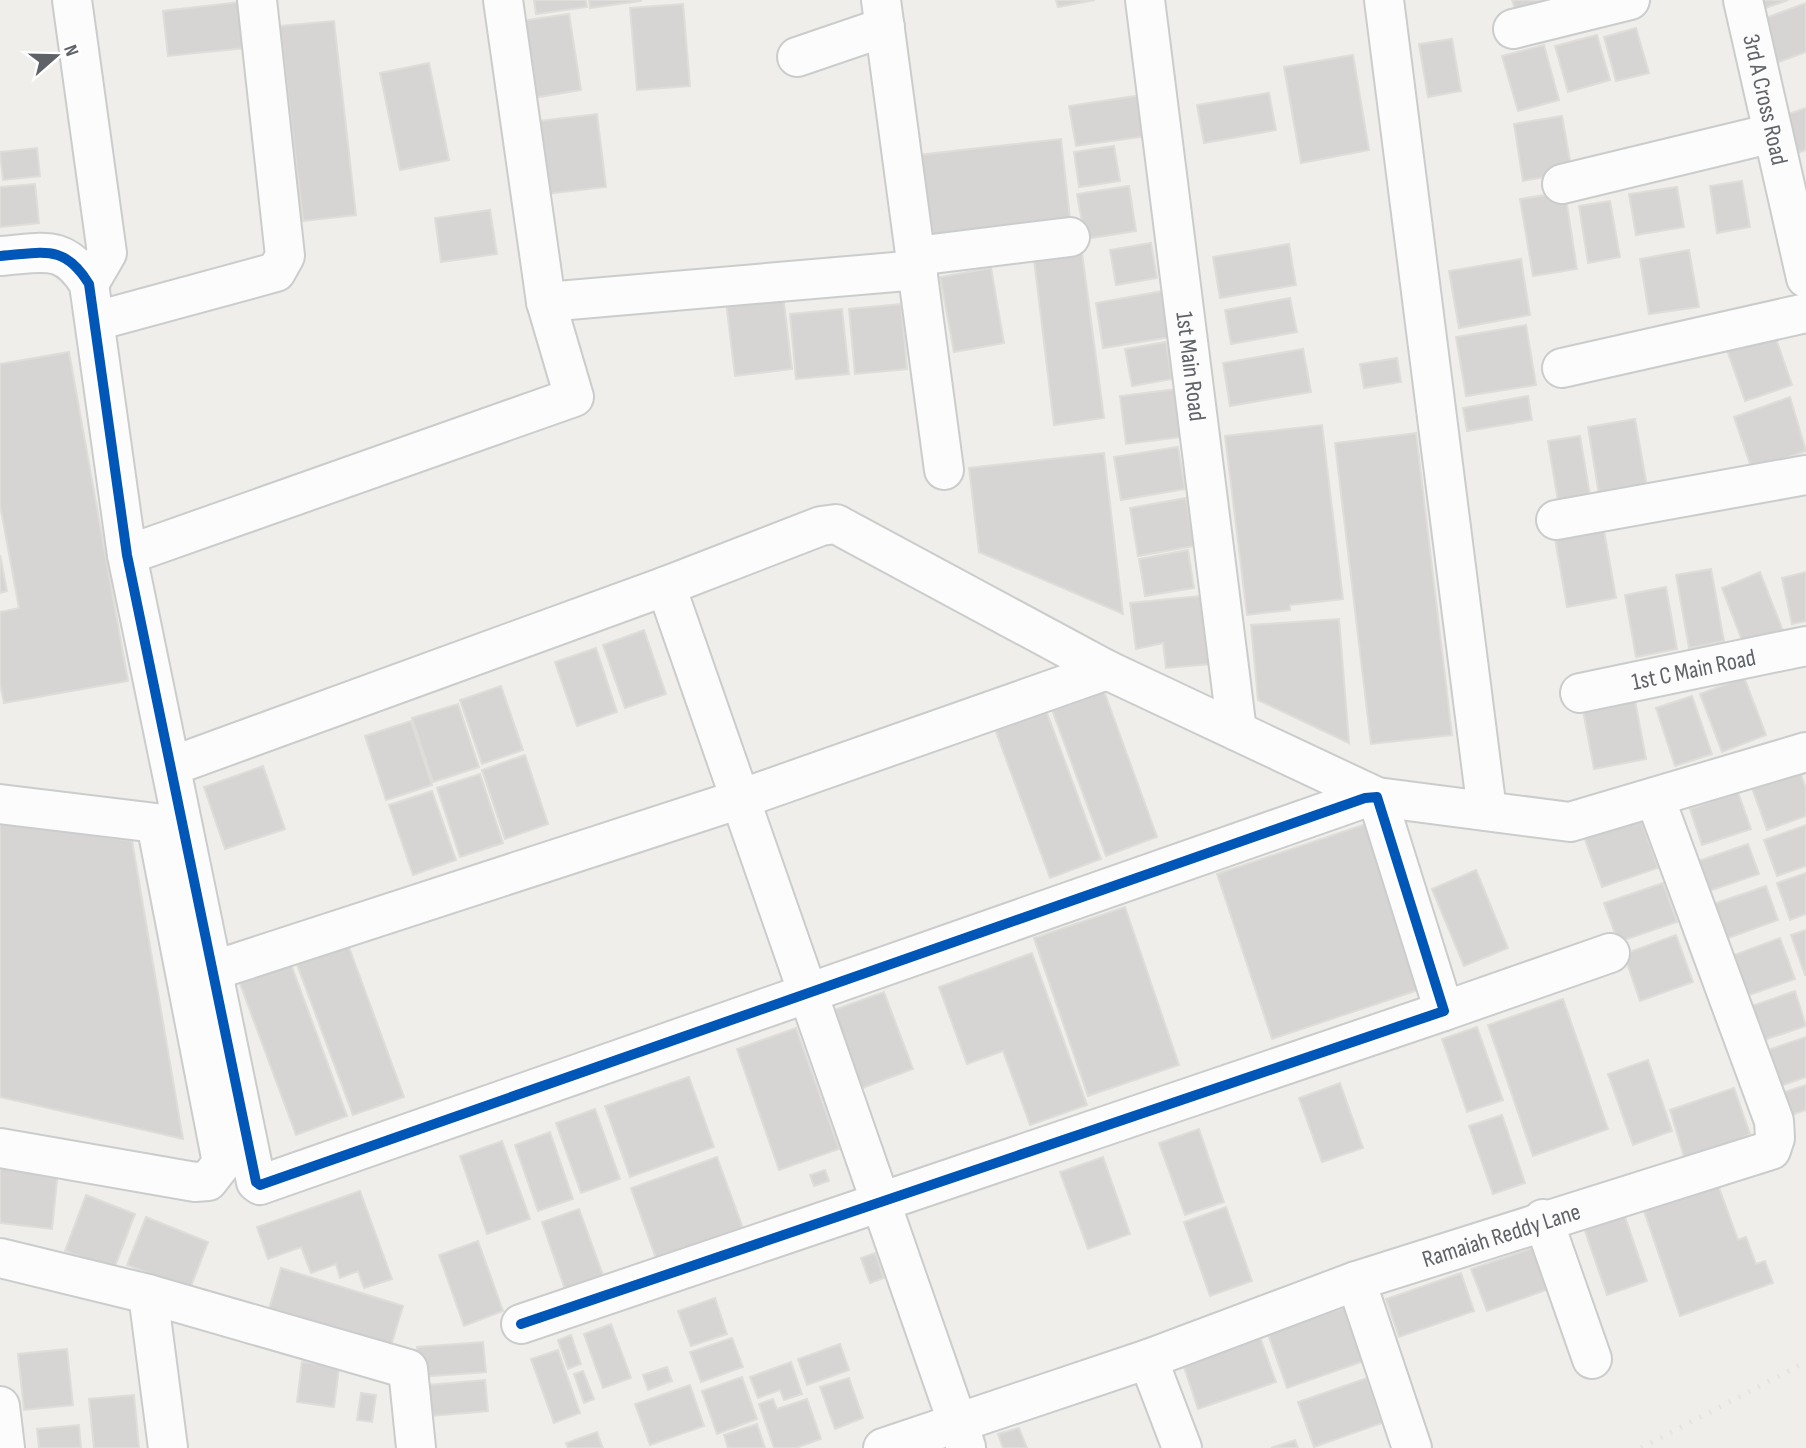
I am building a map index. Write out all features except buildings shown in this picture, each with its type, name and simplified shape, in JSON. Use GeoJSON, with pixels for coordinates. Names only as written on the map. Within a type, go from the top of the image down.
{"type":"FeatureCollection","features":[{"type":"Feature","properties":{"kind":"street"},"geometry":{"type":"LineString","coordinates":[[72,0],[107,253],[89,284]]}},
{"type":"Feature","properties":{"kind":"street"},"geometry":{"type":"LineString","coordinates":[[96,321],[276,272],[285,256],[257,0]]}},
{"type":"Feature","properties":{"kind":"street"},"geometry":{"type":"LineString","coordinates":[[127,555],[575,397],[546,302],[503,0]]}},
{"type":"Feature","properties":{"kind":"street","name":"1st Main Road"},"geometry":{"type":"LineString","coordinates":[[1145,0],[1237,731]]}},
{"type":"Feature","properties":{"kind":"street"},"geometry":{"type":"LineString","coordinates":[[1384,0],[1487,811]]}},
{"type":"Feature","properties":{"kind":"street"},"geometry":{"type":"LineString","coordinates":[[1513,29],[1630,0]]}},
{"type":"Feature","properties":{"kind":"street","name":"3rd A Cross Road"},"geometry":{"type":"LineString","coordinates":[[1743,0],[1806,278]]}},
{"type":"Feature","properties":{"kind":"street"},"geometry":{"type":"LineString","coordinates":[[797,57],[883,14],[944,470]]}},
{"type":"Feature","properties":{"kind":"street"},"geometry":{"type":"LineString","coordinates":[[1562,184],[1773,133]]}},
{"type":"Feature","properties":{"kind":"street"},"geometry":{"type":"LineString","coordinates":[[546,302],[917,263],[1070,237]]}},
{"type":"Feature","properties":{"kind":"street"},"geometry":{"type":"LineString","coordinates":[[0,256],[53,253],[77,264],[89,284],[127,555],[215,970],[256,1182],[260,1185],[1365,799],[1377,797],[1570,822],[1655,799],[1806,752]]}},
{"type":"Feature","properties":{"kind":"street"},"geometry":{"type":"LineString","coordinates":[[1562,368],[1806,313]]}},
{"type":"Feature","properties":{"kind":"street"},"geometry":{"type":"LineString","coordinates":[[1556,520],[1806,475]]}},
{"type":"Feature","properties":{"kind":"street"},"geometry":{"type":"LineString","coordinates":[[172,766],[666,586],[821,526],[836,524],[1107,670],[1377,797],[1444,1011]]}},
{"type":"Feature","properties":{"kind":"street"},"geometry":{"type":"LineString","coordinates":[[666,586],[961,1436]]}},
{"type":"Feature","properties":{"kind":"street","name":"1st C Main Road"},"geometry":{"type":"LineString","coordinates":[[1580,693],[1806,646]]}},
{"type":"Feature","properties":{"kind":"street"},"geometry":{"type":"LineString","coordinates":[[215,970],[740,799],[1107,670]]}},
{"type":"Feature","properties":{"kind":"street","name":"Ramaiah Reddy Lane"},"geometry":{"type":"LineString","coordinates":[[883,1448],[961,1436],[1148,1359],[1356,1281],[1544,1219],[1771,1150],[1775,1139],[1774,1121],[1655,799]]}},
{"type":"Feature","properties":{"kind":"street"},"geometry":{"type":"LineString","coordinates":[[0,804],[156,823],[222,1163],[208,1181],[195,1182],[0,1148]]}},
{"type":"Feature","properties":{"kind":"street"},"geometry":{"type":"LineString","coordinates":[[521,1324],[1610,953]]}},
{"type":"Feature","properties":{"kind":"street"},"geometry":{"type":"LineString","coordinates":[[1544,1219],[1592,1359]]}},
{"type":"Feature","properties":{"kind":"street"},"geometry":{"type":"LineString","coordinates":[[0,1258],[148,1294],[408,1369],[416,1448]]}},
{"type":"Feature","properties":{"kind":"street"},"geometry":{"type":"LineString","coordinates":[[1356,1281],[1412,1448]]}},
{"type":"Feature","properties":{"kind":"street"},"geometry":{"type":"LineString","coordinates":[[148,1294],[168,1448]]}},
{"type":"Feature","properties":{"kind":"street"},"geometry":{"type":"LineString","coordinates":[[1148,1359],[1182,1448]]}},
{"type":"Feature","properties":{"kind":"street"},"geometry":{"type":"LineString","coordinates":[[0,1406],[5,1448]]}},
{"type":"Feature","properties":{"kind":"railway"},"geometry":{"type":"LineString","coordinates":[[1641,1448],[1806,1362]]}},
{"type":"Feature","properties":{"kind":"cycle path"},"geometry":{"type":"LineString","coordinates":[[0,256],[40,253],[61,256],[71,262],[89,284],[127,555],[256,1182],[260,1185],[1365,798],[1377,797],[1444,1011],[521,1324]]}}]}
